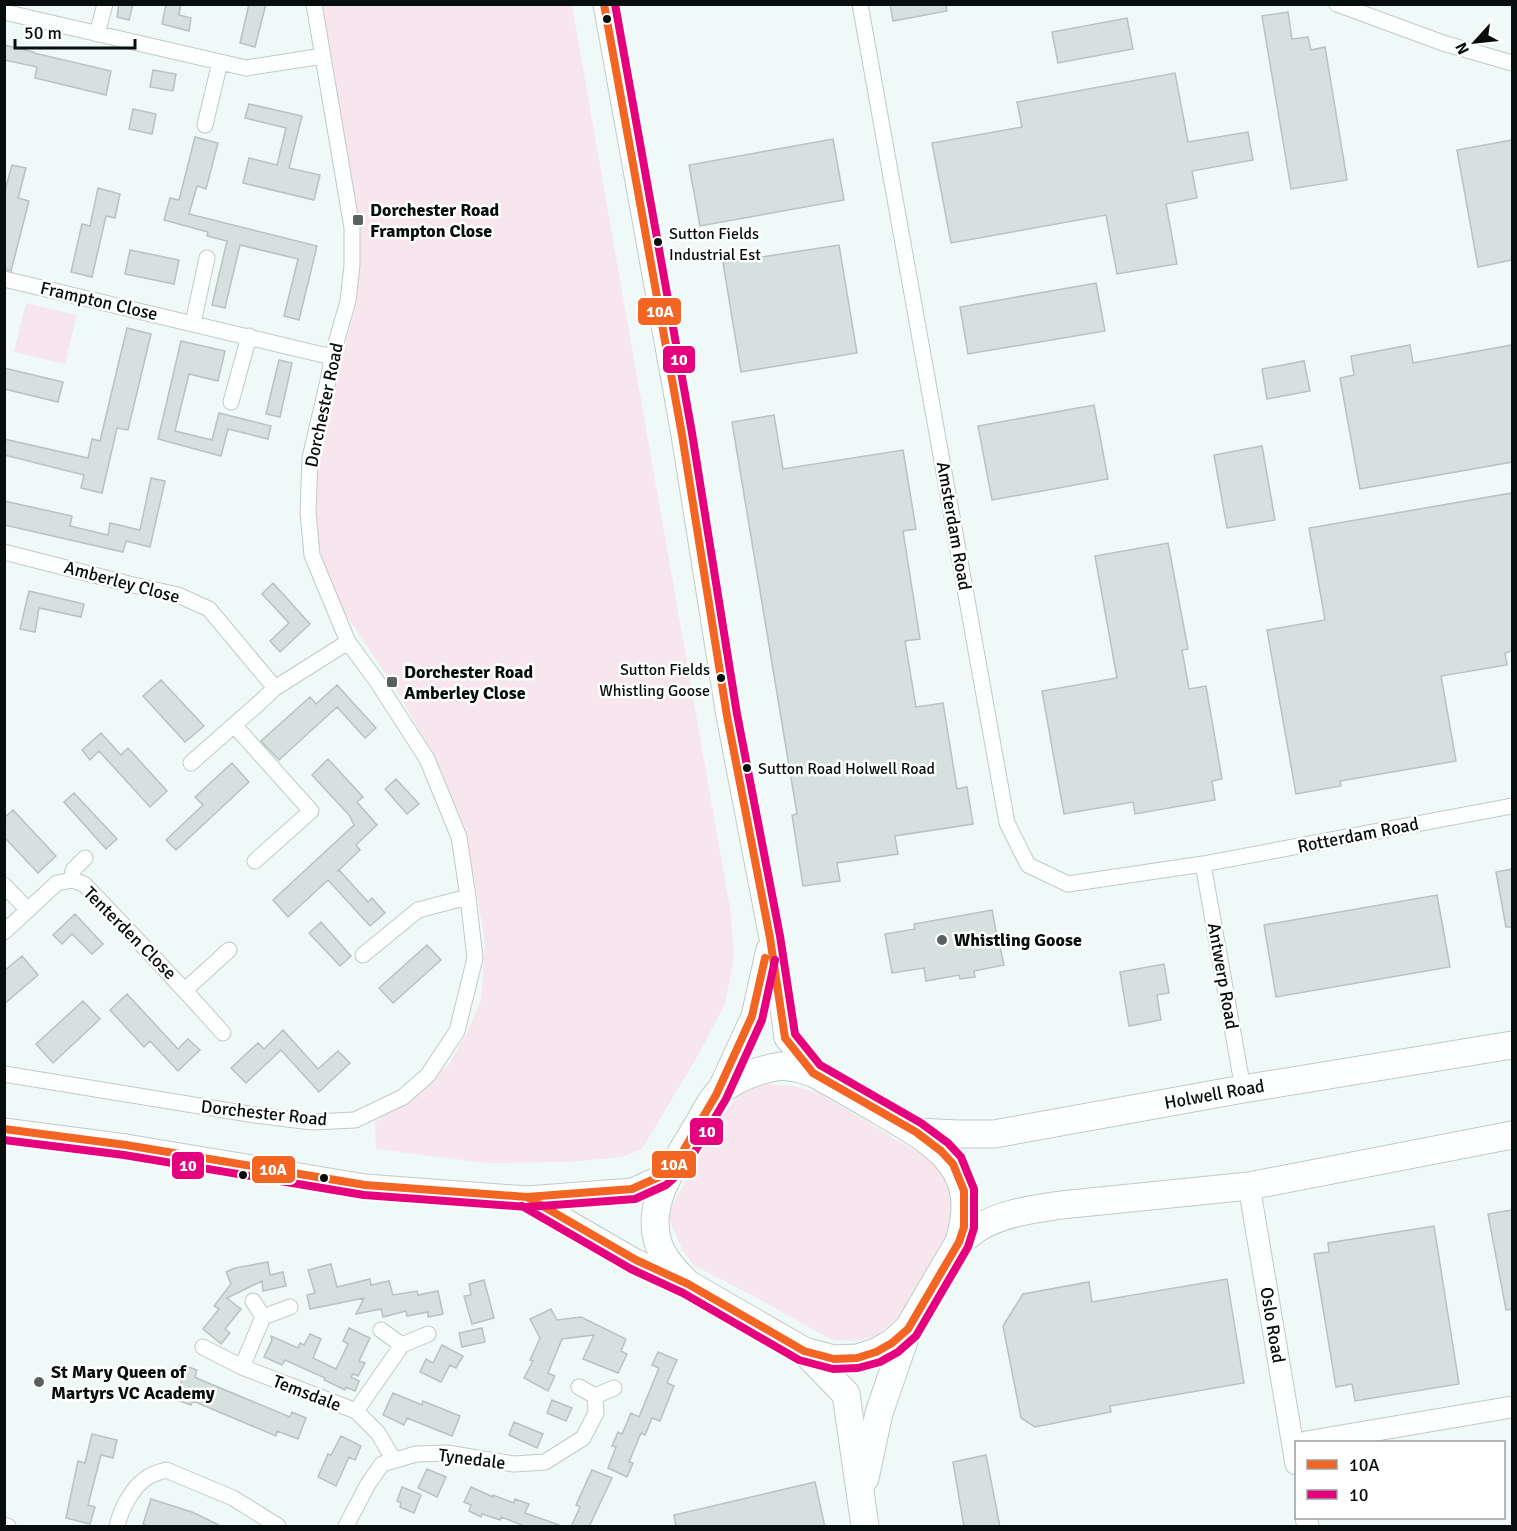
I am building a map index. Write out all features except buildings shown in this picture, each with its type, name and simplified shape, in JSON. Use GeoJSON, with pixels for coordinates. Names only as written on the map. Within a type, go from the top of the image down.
{"type":"FeatureCollection","features":[{"type":"Feature","properties":{"kind":"highway","name":"Holwell Road"},"geometry":{"type":"LineString","coordinates":[[916,1132],[994,1134],[1243,1089],[1512,1045]]}},
{"type":"Feature","properties":{"kind":"highway"},"geometry":{"type":"LineString","coordinates":[[861,1497],[879,1413],[908,1329],[959,1242],[964,1227],[964,1191],[953,1164],[940,1150],[916,1132],[813,1073],[781,1066],[748,1074],[733,1082],[716,1095],[661,1191],[656,1208],[657,1239],[673,1268],[687,1284],[804,1351],[834,1359],[857,1358],[876,1352],[892,1343],[908,1329]]}},
{"type":"Feature","properties":{"kind":"highway"},"geometry":{"type":"LineString","coordinates":[[959,1242],[998,1218],[1033,1209],[1249,1186],[1512,1135]]}},
{"type":"Feature","properties":{"kind":"highway"},"geometry":{"type":"LineString","coordinates":[[804,1351],[846,1394],[866,1527]]}},
{"type":"Feature","properties":{"kind":"street"},"geometry":{"type":"LineString","coordinates":[[97,34],[105,4]]}},
{"type":"Feature","properties":{"kind":"street","name":"Dorchester Road"},"geometry":{"type":"LineString","coordinates":[[4,1074],[266,1116],[312,1122],[355,1120],[403,1097],[428,1075],[457,1031],[475,958],[459,837],[427,759],[376,680],[348,642],[312,555],[308,513],[310,458],[332,357],[348,301],[352,265],[352,228],[314,4]]}},
{"type":"Feature","properties":{"kind":"street"},"geometry":{"type":"LineString","coordinates":[[604,4],[682,435],[726,716],[770,938],[784,1038],[813,1073]]}},
{"type":"Feature","properties":{"kind":"street","name":"Amsterdam Road"},"geometry":{"type":"LineString","coordinates":[[860,4],[1007,823],[1028,865],[1068,884],[1203,864]]}},
{"type":"Feature","properties":{"kind":"street"},"geometry":{"type":"LineString","coordinates":[[1337,4],[1443,43],[1512,63]]}},
{"type":"Feature","properties":{"kind":"street"},"geometry":{"type":"LineString","coordinates":[[4,12],[246,68],[323,56]]}},
{"type":"Feature","properties":{"kind":"street"},"geometry":{"type":"LineString","coordinates":[[205,125],[220,62]]}},
{"type":"Feature","properties":{"kind":"street"},"geometry":{"type":"LineString","coordinates":[[193,323],[207,258]]}},
{"type":"Feature","properties":{"kind":"street","name":"Frampton Close"},"geometry":{"type":"LineString","coordinates":[[4,279],[332,357]]}},
{"type":"Feature","properties":{"kind":"street"},"geometry":{"type":"LineString","coordinates":[[231,402],[249,336]]}},
{"type":"Feature","properties":{"kind":"street","name":"Amberley Close"},"geometry":{"type":"LineString","coordinates":[[4,552],[178,595],[209,609],[274,688]]}},
{"type":"Feature","properties":{"kind":"street"},"geometry":{"type":"LineString","coordinates":[[191,763],[274,688],[348,642]]}},
{"type":"Feature","properties":{"kind":"street"},"geometry":{"type":"LineString","coordinates":[[234,725],[311,811],[255,861]]}},
{"type":"Feature","properties":{"kind":"street","name":"Rotterdam Road"},"geometry":{"type":"LineString","coordinates":[[1203,864],[1512,806]]}},
{"type":"Feature","properties":{"kind":"street","name":"Tenterden Close"},"geometry":{"type":"LineString","coordinates":[[72,880],[73,870],[85,858]]}},
{"type":"Feature","properties":{"kind":"street","name":"Antwerp Road"},"geometry":{"type":"LineString","coordinates":[[1203,864],[1243,1089]]}},
{"type":"Feature","properties":{"kind":"street","name":"Tenterden Close"},"geometry":{"type":"LineString","coordinates":[[4,932],[57,883],[72,880],[84,884],[223,1033]]}},
{"type":"Feature","properties":{"kind":"street"},"geometry":{"type":"LineString","coordinates":[[4,885],[28,910]]}},
{"type":"Feature","properties":{"kind":"street"},"geometry":{"type":"LineString","coordinates":[[363,955],[418,910],[468,897]]}},
{"type":"Feature","properties":{"kind":"street"},"geometry":{"type":"LineString","coordinates":[[716,1095],[752,1016],[770,938]]}},
{"type":"Feature","properties":{"kind":"street","name":"Tenterden Close"},"geometry":{"type":"LineString","coordinates":[[185,990],[229,950]]}},
{"type":"Feature","properties":{"kind":"street"},"geometry":{"type":"LineString","coordinates":[[4,1129],[126,1145],[365,1185],[528,1197],[632,1189],[662,1176],[676,1163]]}},
{"type":"Feature","properties":{"kind":"street","name":"Oslo Road"},"geometry":{"type":"LineString","coordinates":[[1249,1186],[1297,1441]]}},
{"type":"Feature","properties":{"kind":"street"},"geometry":{"type":"LineString","coordinates":[[528,1197],[636,1260],[687,1284]]}},
{"type":"Feature","properties":{"kind":"street"},"geometry":{"type":"LineString","coordinates":[[253,1301],[262,1317]]}},
{"type":"Feature","properties":{"kind":"street"},"geometry":{"type":"LineString","coordinates":[[242,1368],[262,1317],[290,1307]]}},
{"type":"Feature","properties":{"kind":"street"},"geometry":{"type":"LineString","coordinates":[[381,1330],[402,1345]]}},
{"type":"Feature","properties":{"kind":"street"},"geometry":{"type":"LineString","coordinates":[[356,1411],[402,1345],[428,1334]]}},
{"type":"Feature","properties":{"kind":"street","name":"Temsdale"},"geometry":{"type":"LineString","coordinates":[[203,1347],[242,1368],[356,1411],[378,1433],[394,1460]]}},
{"type":"Feature","properties":{"kind":"street"},"geometry":{"type":"LineString","coordinates":[[579,1386],[595,1396],[614,1388]]}},
{"type":"Feature","properties":{"kind":"street","name":"Tynedale"},"geometry":{"type":"LineString","coordinates":[[346,1527],[368,1484],[382,1464],[416,1454],[447,1453],[514,1464],[545,1462],[583,1438],[596,1413],[595,1396]]}},
{"type":"Feature","properties":{"kind":"street"},"geometry":{"type":"LineString","coordinates":[[1339,1441],[1512,1407]]}},
{"type":"Feature","properties":{"kind":"street"},"geometry":{"type":"LineString","coordinates":[[117,1527],[118,1519],[134,1490],[148,1477],[166,1470],[232,1498],[278,1527]]}},
{"type":"Feature","properties":{"kind":"shaded area"},"geometry":{"type":"Polygon","coordinates":[[[320,5],[572,5],[731,914],[734,957],[725,1004],[697,1057],[642,1149],[622,1157],[570,1162],[486,1163],[376,1149],[375,1122],[423,1088],[449,1064],[468,1030],[481,1000],[485,943],[474,877],[437,762],[397,691],[346,615],[327,577],[317,538],[315,469],[331,398],[356,306],[360,267],[359,230],[353,189],[320,5]]]}},
{"type":"Feature","properties":{"kind":"shaded area"},"geometry":{"type":"Polygon","coordinates":[[[26,303],[77,315],[65,364],[14,352],[26,303]]]}},
{"type":"Feature","properties":{"kind":"shaded area"},"geometry":{"type":"Polygon","coordinates":[[[766,1084],[794,1086],[819,1093],[939,1165],[951,1184],[952,1228],[899,1317],[877,1335],[857,1341],[832,1340],[693,1265],[681,1247],[669,1219],[672,1206],[722,1114],[740,1094],[766,1084]]]}},
{"type":"Feature","properties":{"kind":"transit line","name":"10A"},"geometry":{"type":"LineString","coordinates":[[527,1197],[636,1260],[688,1284],[804,1351],[834,1359],[857,1358],[876,1352],[892,1343],[908,1329],[959,1242],[964,1227],[964,1191],[953,1164],[941,1151],[916,1132],[813,1073],[785,1038],[770,938],[727,716],[682,435],[604,4]]}},
{"type":"Feature","properties":{"kind":"transit line","name":"10"},"geometry":{"type":"LineString","coordinates":[[522,1206],[631,1269],[683,1293],[799,1360],[833,1369],[858,1368],[880,1362],[898,1352],[916,1336],[968,1247],[974,1228],[974,1189],[961,1157],[948,1143],[921,1123],[820,1065],[795,1034],[780,936],[737,714],[692,433],[615,4]]}},
{"type":"Feature","properties":{"kind":"transit line","name":"10A"},"geometry":{"type":"LineString","coordinates":[[4,1129],[126,1145],[365,1185],[527,1197],[632,1189],[661,1176],[676,1163],[716,1095],[752,1016],[765,958]]}},
{"type":"Feature","properties":{"kind":"transit line","name":"10"},"geometry":{"type":"LineString","coordinates":[[4,1140],[124,1155],[364,1195],[527,1207],[635,1199],[666,1185],[685,1168],[726,1099],[762,1020],[775,960]]}},
{"type":"Feature","properties":{"kind":"place","name":"Dorchester Road Frampton Close"},"geometry":{"type":"Point","coordinates":[358,220]}},
{"type":"Feature","properties":{"kind":"place","name":"Sutton Fields Industrial Est"},"geometry":{"type":"Point","coordinates":[658,242]}},
{"type":"Feature","properties":{"kind":"place","name":"Sutton Fields Whistling Goose"},"geometry":{"type":"Point","coordinates":[721,678]}},
{"type":"Feature","properties":{"kind":"place","name":"Dorchester Road Amberley Close"},"geometry":{"type":"Point","coordinates":[392,682]}},
{"type":"Feature","properties":{"kind":"place","name":"Sutton Road Holwell Road"},"geometry":{"type":"Point","coordinates":[747,768]}},
{"type":"Feature","properties":{"kind":"place","name":"Whistling Goose"},"geometry":{"type":"Point","coordinates":[942,940]}},
{"type":"Feature","properties":{"kind":"place","name":"St Mary Queen of Martyrs VC Academy"},"geometry":{"type":"Point","coordinates":[39,1382]}}]}
